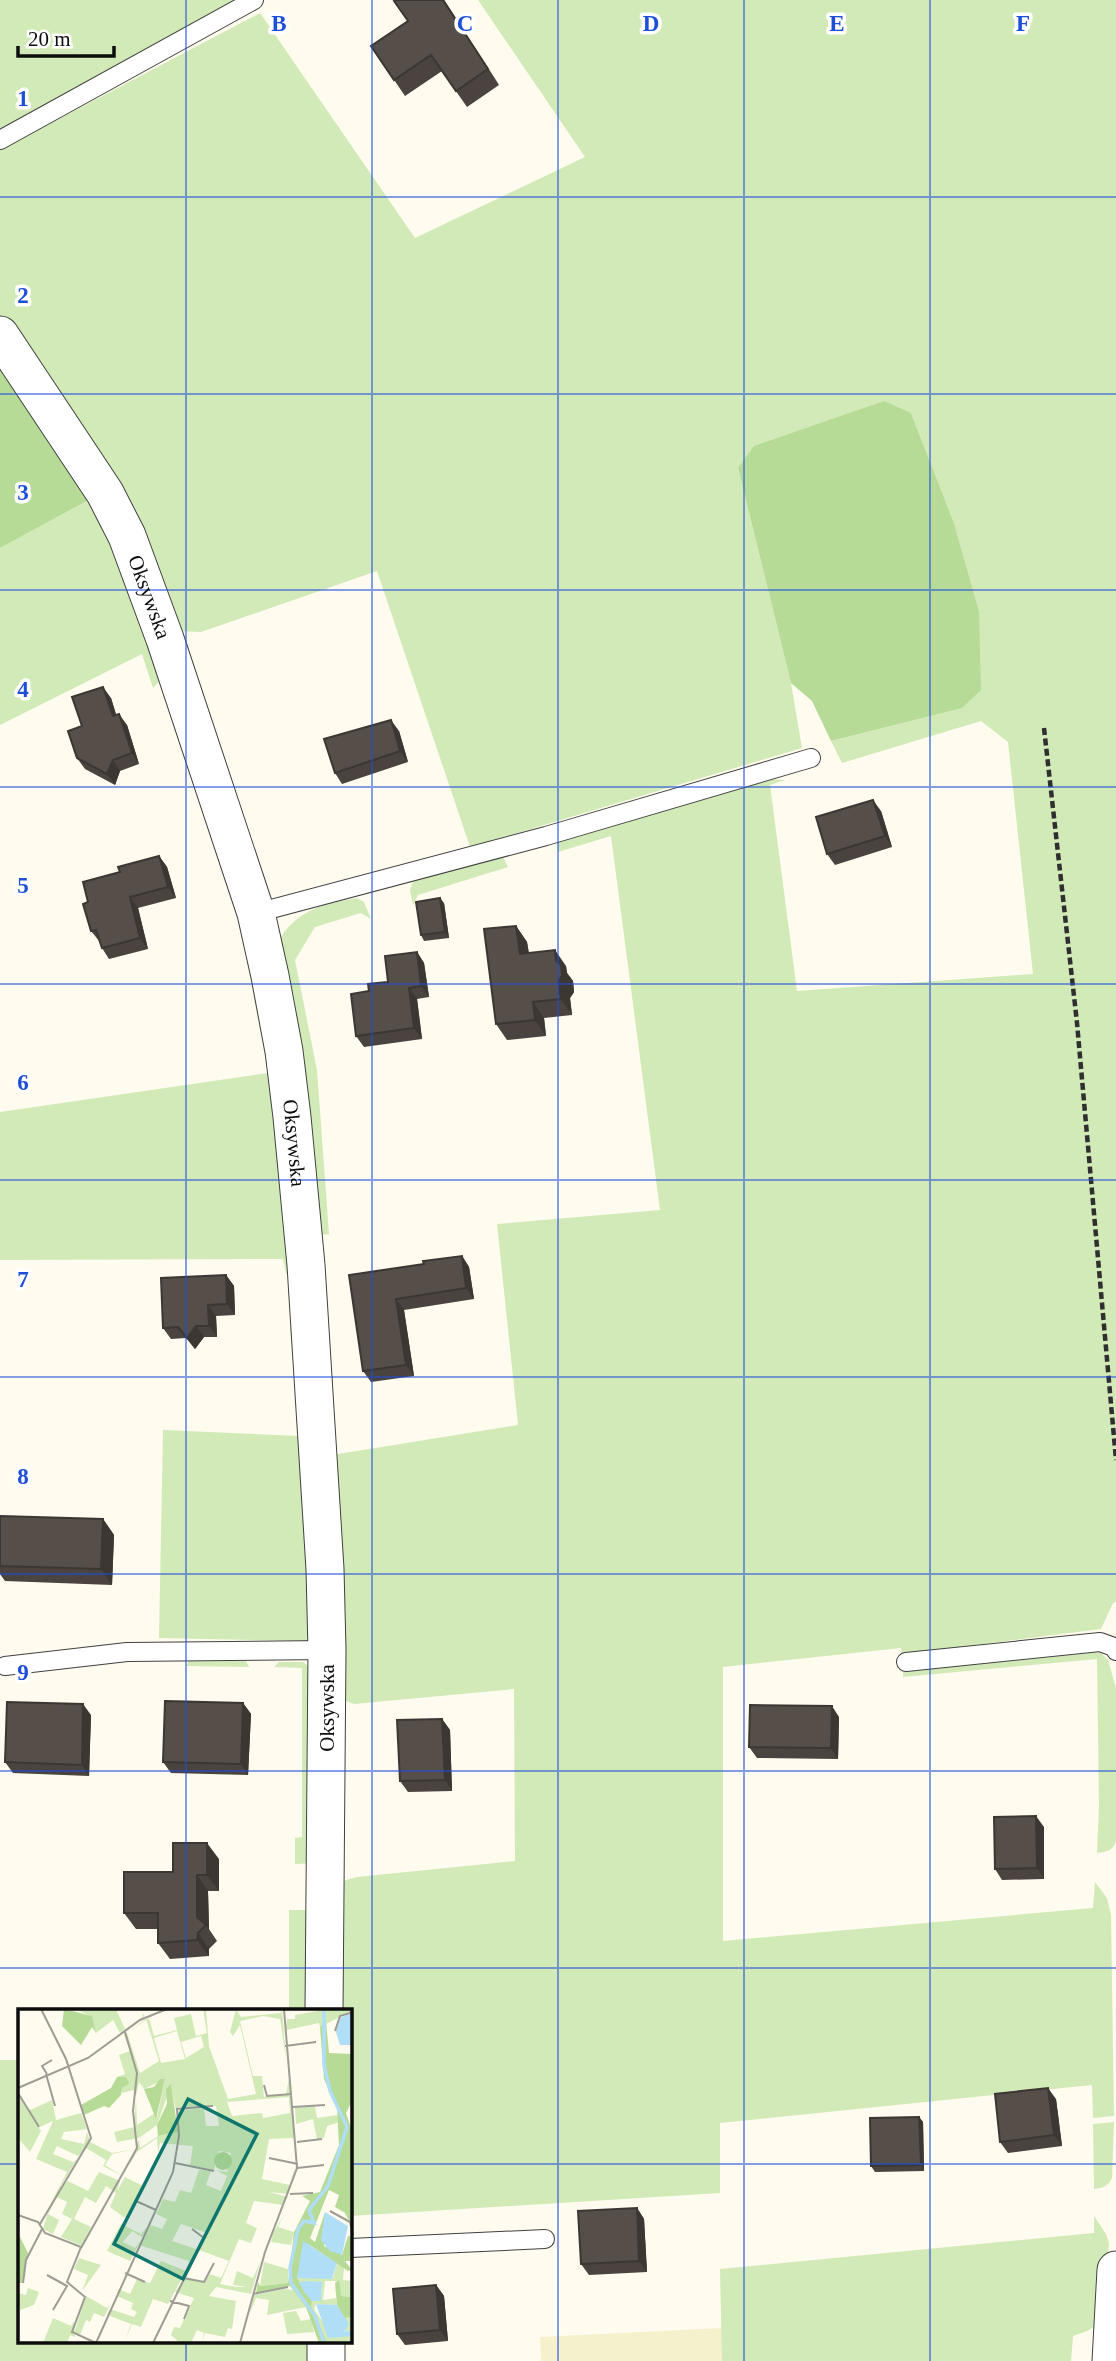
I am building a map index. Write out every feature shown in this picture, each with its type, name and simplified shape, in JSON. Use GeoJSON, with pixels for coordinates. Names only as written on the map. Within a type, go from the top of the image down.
{"type":"FeatureCollection","features":[{"type":"Feature","properties":{"kind":"street","name":"Oksywska"},"geometry":{"type":"LineString","coordinates":[[0,335],[105,493],[127,536],[165,639],[256,913],[271,976],[292,1117],[306,1265],[321,1488],[327,1650],[324,2009]]}},
{"type":"Feature","properties":{"kind":"street"},"geometry":{"type":"LineString","coordinates":[[1113,2352],[1116,2270]]}},
{"type":"Feature","properties":{"kind":"lane"},"geometry":{"type":"LineString","coordinates":[[0,140],[254,0]]}},
{"type":"Feature","properties":{"kind":"lane"},"geometry":{"type":"LineString","coordinates":[[256,913],[546,836],[811,758]]}},
{"type":"Feature","properties":{"kind":"lane"},"geometry":{"type":"LineString","coordinates":[[905,1662],[1100,1642],[1114,1647],[1116,1651]]}},
{"type":"Feature","properties":{"kind":"lane"},"geometry":{"type":"LineString","coordinates":[[5,1666],[127,1653],[327,1650]]}},
{"type":"Feature","properties":{"kind":"lane"},"geometry":{"type":"LineString","coordinates":[[352,2248],[545,2239]]}},
{"type":"Feature","properties":{"kind":"path"},"geometry":{"type":"LineString","coordinates":[[1044,729],[1077,1023],[1116,1460]]}},
{"type":"Feature","properties":{"kind":"shaded area"},"geometry":{"type":"Polygon","coordinates":[[[722,2328],[722,2361],[541,2361],[540,2337],[722,2328]]]}},
{"type":"Feature","properties":{"kind":"green space"},"geometry":{"type":"Polygon","coordinates":[[[0,0],[237,0],[0,130],[0,0]]]}},
{"type":"Feature","properties":{"kind":"green space"},"geometry":{"type":"Polygon","coordinates":[[[478,0],[1116,0],[1116,1602],[1113,1603],[1101,1629],[902,1654],[901,1648],[723,1667],[723,1941],[1093,1908],[1095,1882],[1107,1898],[1111,1915],[1114,2116],[1093,2118],[1092,2085],[720,2123],[720,2193],[352,2216],[352,2009],[337,2009],[339,1885],[357,1877],[515,1861],[514,1689],[354,1704],[343,1700],[332,1455],[518,1425],[497,1224],[660,1210],[611,836],[558,852],[557,839],[770,779],[785,780],[770,785],[797,991],[1033,974],[1008,742],[981,721],[842,763],[831,741],[961,708],[979,611],[954,523],[911,413],[738,468],[791,683],[802,748],[470,847],[377,571],[201,632],[175,631],[112,484],[0,317],[0,150],[260,13],[415,238],[585,157],[478,0]]]}},
{"type":"Feature","properties":{"kind":"green space"},"geometry":{"type":"Polygon","coordinates":[[[0,352],[96,496],[0,548],[0,352]]]}},
{"type":"Feature","properties":{"kind":"green space"},"geometry":{"type":"Polygon","coordinates":[[[884,401],[911,413],[954,523],[979,611],[981,690],[962,708],[831,741],[812,701],[791,683],[738,468],[754,446],[884,401]]]}},
{"type":"Feature","properties":{"kind":"green space"},"geometry":{"type":"Polygon","coordinates":[[[96,496],[167,673],[153,688],[142,654],[0,725],[0,548],[96,496]]]}},
{"type":"Feature","properties":{"kind":"green space"},"geometry":{"type":"Polygon","coordinates":[[[502,855],[508,867],[418,895],[413,905],[410,890],[414,879],[502,855]]]}},
{"type":"Feature","properties":{"kind":"green space"},"geometry":{"type":"Polygon","coordinates":[[[357,898],[364,902],[371,919],[361,913],[315,927],[295,960],[317,1070],[329,1234],[311,1236],[278,942],[293,922],[312,910],[357,898]]]}},
{"type":"Feature","properties":{"kind":"green space"},"geometry":{"type":"Polygon","coordinates":[[[244,944],[253,945],[297,1269],[286,1274],[283,1259],[0,1260],[0,1112],[268,1073],[244,944]]]}},
{"type":"Feature","properties":{"kind":"green space"},"geometry":{"type":"Polygon","coordinates":[[[290,1327],[298,1329],[310,1641],[159,1638],[163,1430],[299,1436],[290,1327]]]}},
{"type":"Feature","properties":{"kind":"green space"},"geometry":{"type":"Polygon","coordinates":[[[1100,1652],[1108,1660],[1116,1688],[1116,1842],[1108,1851],[1097,1853],[1097,1659],[903,1677],[903,1672],[1100,1652]]]}},
{"type":"Feature","properties":{"kind":"green space"},"geometry":{"type":"Polygon","coordinates":[[[190,1659],[246,1661],[249,1667],[186,1666],[190,1659]]]}},
{"type":"Feature","properties":{"kind":"green space"},"geometry":{"type":"Polygon","coordinates":[[[279,1662],[303,1662],[309,1667],[319,1863],[295,1864],[295,1838],[302,1837],[302,1668],[274,1667],[279,1662]]]}},
{"type":"Feature","properties":{"kind":"green space"},"geometry":{"type":"Polygon","coordinates":[[[289,1910],[319,1910],[317,2009],[289,2009],[289,1910]]]}},
{"type":"Feature","properties":{"kind":"green space"},"geometry":{"type":"Polygon","coordinates":[[[0,2060],[18,2060],[18,2344],[313,2344],[313,2361],[0,2361],[0,2060]]]}},
{"type":"Feature","properties":{"kind":"green space"},"geometry":{"type":"Polygon","coordinates":[[[1114,2122],[1112,2178],[1105,2186],[1094,2189],[1093,2124],[1114,2122]]]}},
{"type":"Feature","properties":{"kind":"green space"},"geometry":{"type":"Polygon","coordinates":[[[1094,2216],[1109,2243],[1103,2312],[1096,2325],[1073,2336],[1071,2361],[722,2361],[720,2269],[1094,2233],[1094,2216]]]}},
{"type":"Feature","properties":{"kind":"building"},"geometry":{"type":"Polygon","coordinates":[[[443,0],[488,69],[456,91],[431,55],[394,80],[371,46],[408,21],[394,1],[443,0]]]}},
{"type":"Feature","properties":{"kind":"building"},"geometry":{"type":"Polygon","coordinates":[[[103,687],[113,716],[119,714],[132,753],[113,760],[107,774],[77,758],[68,731],[82,726],[72,697],[103,687]]]}},
{"type":"Feature","properties":{"kind":"building"},"geometry":{"type":"Polygon","coordinates":[[[391,720],[400,751],[335,773],[324,739],[391,720]]]}},
{"type":"Feature","properties":{"kind":"building"},"geometry":{"type":"Polygon","coordinates":[[[873,800],[885,836],[827,854],[816,817],[873,800]]]}},
{"type":"Feature","properties":{"kind":"building"},"geometry":{"type":"Polygon","coordinates":[[[159,856],[168,887],[130,897],[140,938],[102,948],[96,930],[91,931],[83,904],[88,902],[83,882],[120,872],[118,867],[159,856]]]}},
{"type":"Feature","properties":{"kind":"building"},"geometry":{"type":"Polygon","coordinates":[[[440,898],[445,932],[421,935],[416,902],[440,898]]]}},
{"type":"Feature","properties":{"kind":"building"},"geometry":{"type":"Polygon","coordinates":[[[516,926],[520,954],[555,950],[556,961],[561,965],[562,976],[558,981],[561,999],[533,1002],[535,1020],[496,1024],[484,929],[516,926]]]}},
{"type":"Feature","properties":{"kind":"building"},"geometry":{"type":"Polygon","coordinates":[[[417,952],[421,986],[409,988],[414,1028],[356,1036],[351,994],[369,991],[368,984],[388,982],[385,956],[417,952]]]}},
{"type":"Feature","properties":{"kind":"building"},"geometry":{"type":"Polygon","coordinates":[[[462,1256],[466,1288],[396,1299],[406,1365],[363,1371],[349,1275],[462,1256]]]}},
{"type":"Feature","properties":{"kind":"building"},"geometry":{"type":"Polygon","coordinates":[[[226,1275],[227,1304],[208,1305],[209,1326],[196,1326],[187,1338],[178,1327],[163,1328],[161,1278],[226,1275]]]}},
{"type":"Feature","properties":{"kind":"building"},"geometry":{"type":"Polygon","coordinates":[[[0,1516],[103,1519],[101,1569],[0,1566],[0,1516]]]}},
{"type":"Feature","properties":{"kind":"building"},"geometry":{"type":"Polygon","coordinates":[[[165,1701],[243,1703],[241,1764],[163,1762],[165,1701]]]}},
{"type":"Feature","properties":{"kind":"building"},"geometry":{"type":"Polygon","coordinates":[[[7,1702],[83,1704],[82,1765],[5,1762],[7,1702]]]}},
{"type":"Feature","properties":{"kind":"building"},"geometry":{"type":"Polygon","coordinates":[[[750,1705],[832,1706],[831,1748],[749,1747],[750,1705]]]}},
{"type":"Feature","properties":{"kind":"building"},"geometry":{"type":"Polygon","coordinates":[[[442,1719],[445,1780],[400,1781],[397,1720],[442,1719]]]}},
{"type":"Feature","properties":{"kind":"building"},"geometry":{"type":"Polygon","coordinates":[[[1036,1816],[1037,1868],[995,1869],[994,1817],[1036,1816]]]}},
{"type":"Feature","properties":{"kind":"building"},"geometry":{"type":"Polygon","coordinates":[[[173,1843],[207,1843],[207,1875],[197,1875],[197,1917],[206,1925],[198,1933],[197,1940],[158,1943],[158,1913],[124,1913],[124,1872],[173,1872],[173,1843]]]}},
{"type":"Feature","properties":{"kind":"building"},"geometry":{"type":"Polygon","coordinates":[[[1048,2088],[1054,2135],[1000,2142],[995,2094],[1048,2088]]]}},
{"type":"Feature","properties":{"kind":"building"},"geometry":{"type":"Polygon","coordinates":[[[919,2117],[921,2165],[871,2166],[870,2118],[919,2117]]]}},
{"type":"Feature","properties":{"kind":"building"},"geometry":{"type":"Polygon","coordinates":[[[637,2208],[639,2261],[581,2264],[578,2211],[637,2208]]]}},
{"type":"Feature","properties":{"kind":"building"},"geometry":{"type":"Polygon","coordinates":[[[436,2285],[440,2330],[397,2334],[393,2289],[436,2285]]]}}]}
